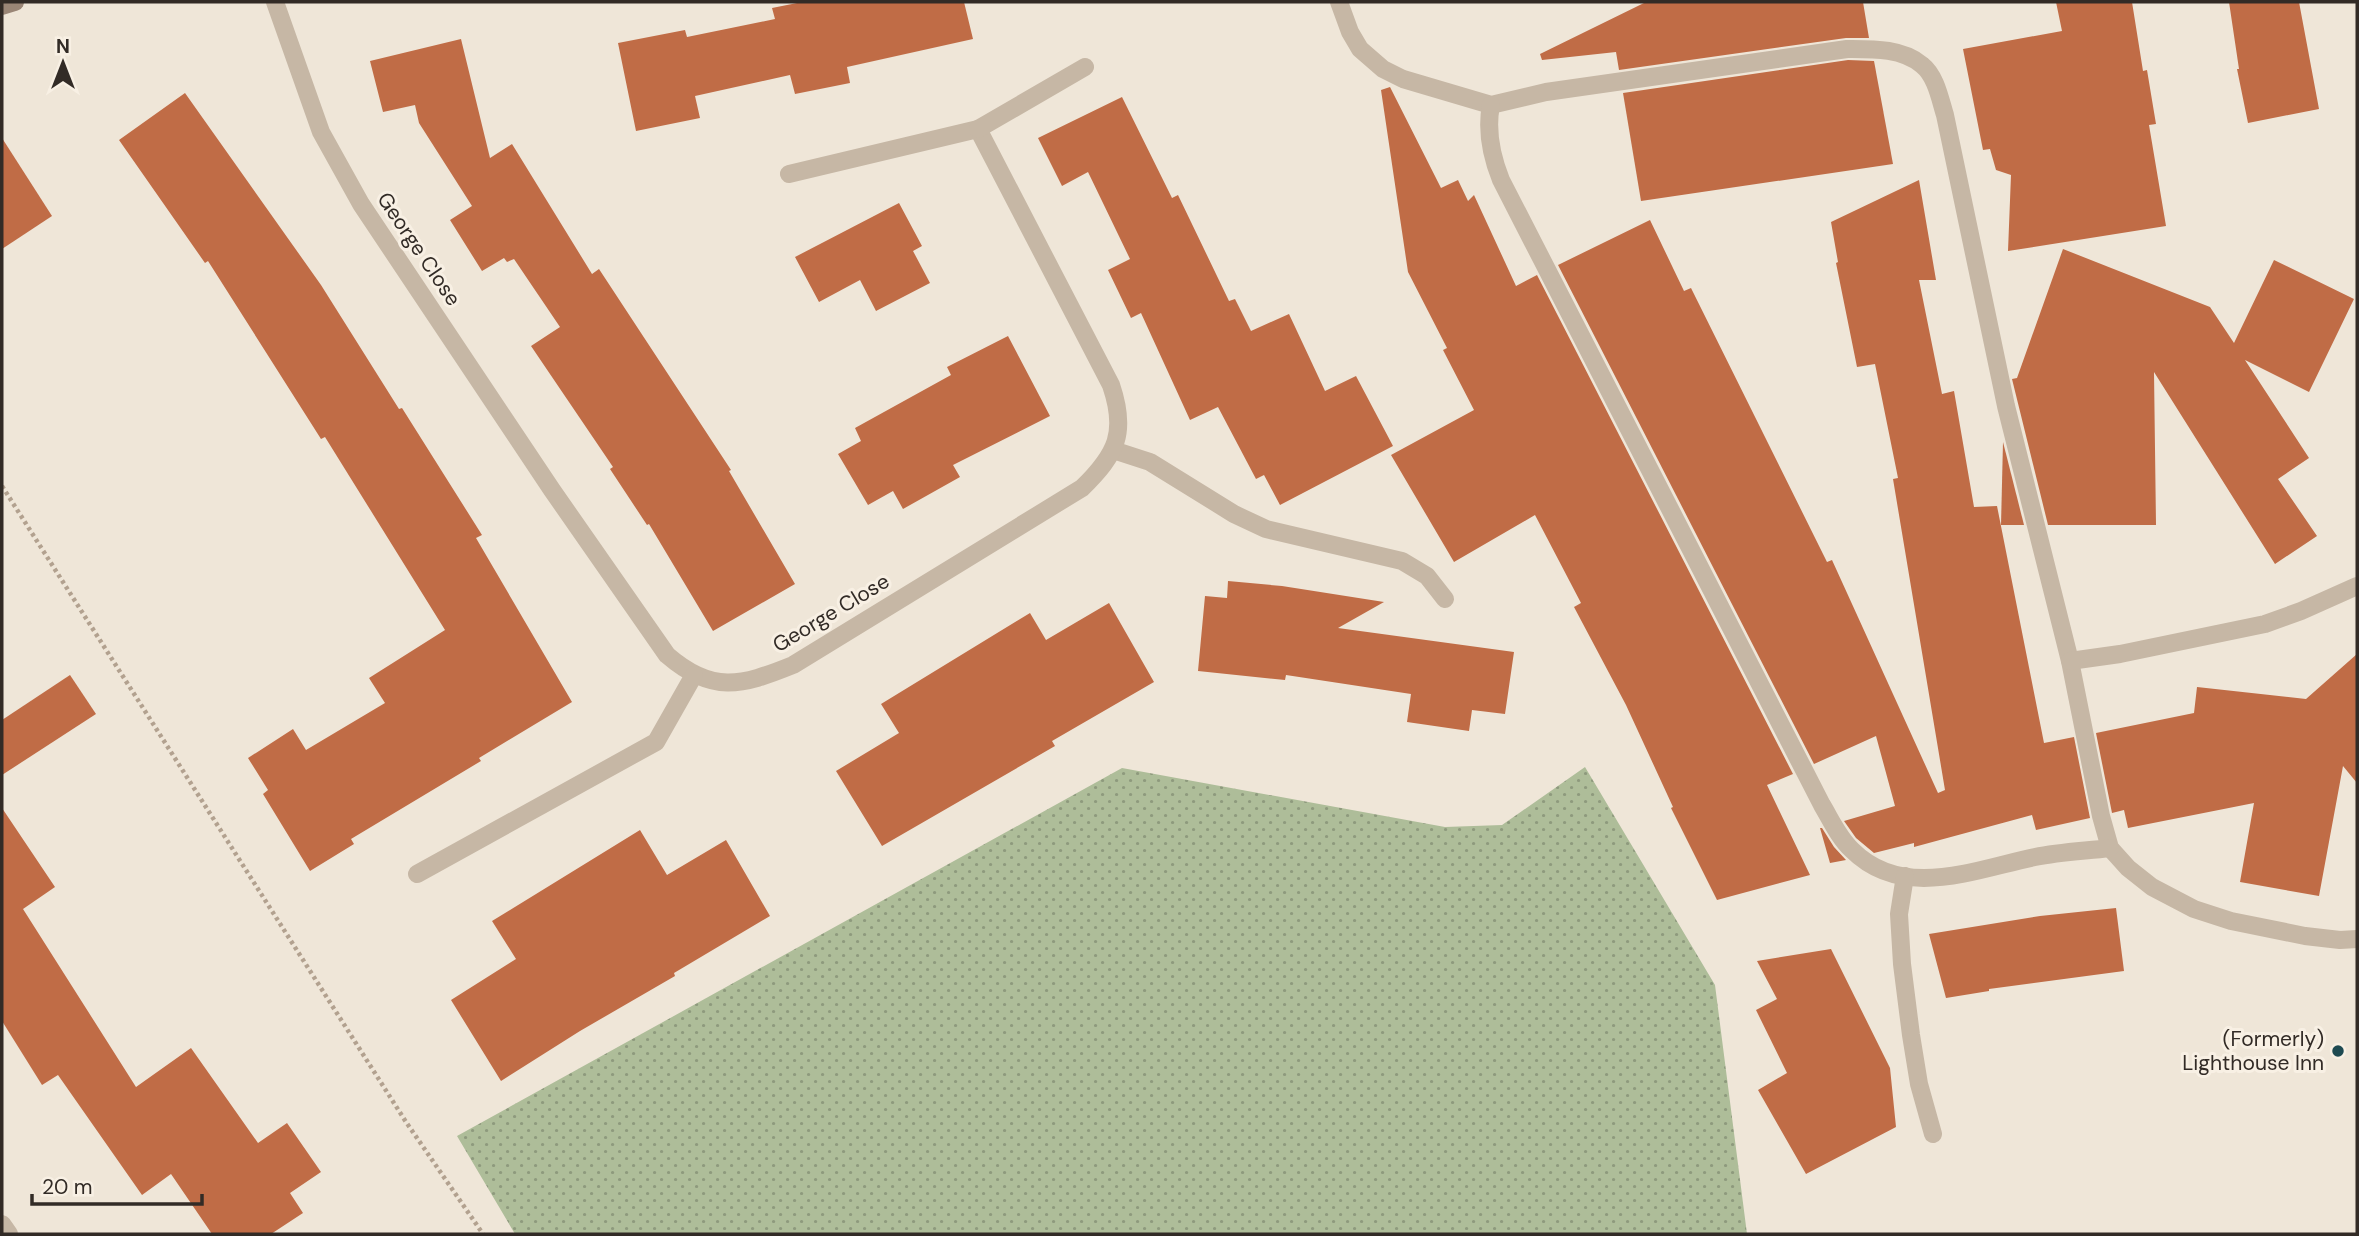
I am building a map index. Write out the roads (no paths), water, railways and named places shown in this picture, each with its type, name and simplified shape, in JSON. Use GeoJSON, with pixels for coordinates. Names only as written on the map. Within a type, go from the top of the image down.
{"type":"FeatureCollection","features":[{"type":"Feature","properties":{"kind":"main road"},"geometry":{"type":"LineString","coordinates":[[2,6],[15,2]]}},
{"type":"Feature","properties":{"kind":"street","name":"George Close"},"geometry":{"type":"LineString","coordinates":[[275,2],[321,132],[361,204],[552,490],[667,655],[694,675],[712,682],[755,680],[793,665],[1082,488],[1113,450],[1118,431],[1119,410],[1111,385],[978,129]]}},
{"type":"Feature","properties":{"kind":"street"},"geometry":{"type":"LineString","coordinates":[[1339,2],[1350,32],[1360,49],[1383,69],[1403,79],[1491,105],[1546,92],[1847,49],[1880,49],[1906,56],[1924,65],[1937,87],[1945,115],[2006,406],[2070,661],[2101,816],[2110,848],[2152,887],[2194,909],[2231,921],[2305,936],[2357,939]]}},
{"type":"Feature","properties":{"kind":"street"},"geometry":{"type":"LineString","coordinates":[[789,174],[978,129],[1085,67]]}},
{"type":"Feature","properties":{"kind":"street"},"geometry":{"type":"LineString","coordinates":[[1491,105],[1488,121],[1493,160],[1501,180],[1822,806],[1851,850],[1870,865],[1888,873],[1922,878],[1962,875],[2037,856],[2110,848]]}},
{"type":"Feature","properties":{"kind":"street"},"geometry":{"type":"LineString","coordinates":[[1113,450],[1150,462],[1234,514],[1266,529],[1402,561],[1427,576],[1444,600]]}},
{"type":"Feature","properties":{"kind":"street"},"geometry":{"type":"LineString","coordinates":[[2070,661],[2120,654],[2265,624],[2357,586]]}},
{"type":"Feature","properties":{"kind":"street"},"geometry":{"type":"LineString","coordinates":[[417,874],[656,741],[694,675]]}},
{"type":"Feature","properties":{"kind":"street"},"geometry":{"type":"LineString","coordinates":[[1905,876],[1899,914],[1902,964],[1910,1035],[1919,1084],[1933,1134]]}},
{"type":"Feature","properties":{"kind":"street"},"geometry":{"type":"LineString","coordinates":[[2,1224],[9,1234]]}},
{"type":"Feature","properties":{"kind":"place","name":"(Formerly) Lighthouse Inn"},"geometry":{"type":"Point","coordinates":[2338,1051]}}]}
